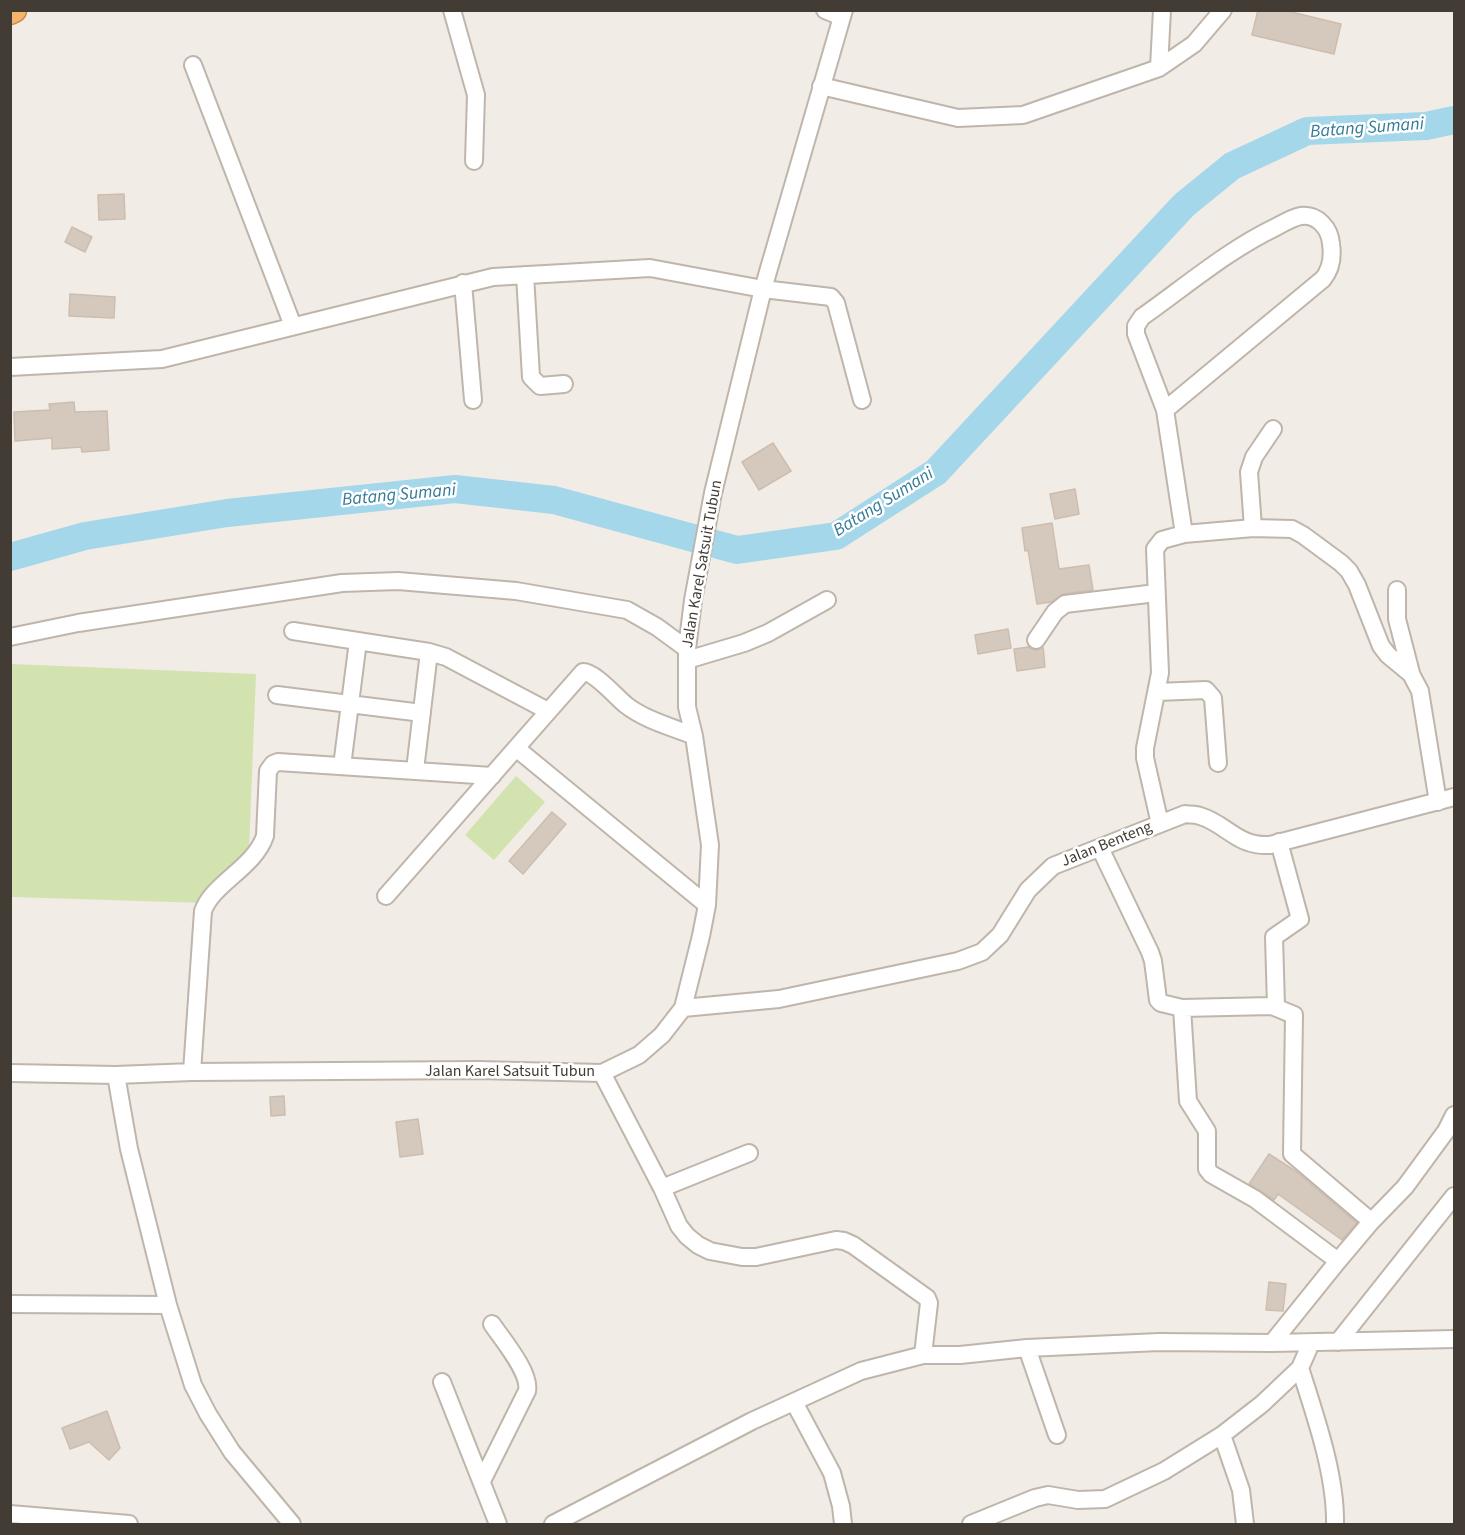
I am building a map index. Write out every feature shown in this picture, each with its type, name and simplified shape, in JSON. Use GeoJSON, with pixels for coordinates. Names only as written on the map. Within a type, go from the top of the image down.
{"type":"FeatureCollection","features":[{"type":"Feature","properties":{"kind":"street"},"geometry":{"type":"LineString","coordinates":[[452,10],[476,95],[474,161]]}},
{"type":"Feature","properties":{"kind":"street"},"geometry":{"type":"LineString","coordinates":[[825,10],[843,14]]}},
{"type":"Feature","properties":{"kind":"street"},"geometry":{"type":"LineString","coordinates":[[1159,68],[1162,10]]}},
{"type":"Feature","properties":{"kind":"street"},"geometry":{"type":"LineString","coordinates":[[821,86],[958,118],[1023,115],[1159,68],[1194,44],[1223,10]]}},
{"type":"Feature","properties":{"kind":"street","name":"Jalan Karel Satsuit Tubun"},"geometry":{"type":"LineString","coordinates":[[10,1073],[116,1076],[192,1072],[477,1070],[602,1073],[639,1055],[662,1035],[683,1008],[707,904],[710,845],[694,736],[687,707],[687,655],[693,600],[713,493],[763,289],[843,14]]}},
{"type":"Feature","properties":{"kind":"street"},"geometry":{"type":"LineString","coordinates":[[193,65],[293,326]]}},
{"type":"Feature","properties":{"kind":"street"},"geometry":{"type":"LineString","coordinates":[[1166,410],[1323,279],[1330,265],[1332,246],[1328,232],[1320,221],[1299,216],[1257,236],[1138,320],[1135,330],[1166,410],[1184,534]]}},
{"type":"Feature","properties":{"kind":"street"},"geometry":{"type":"LineString","coordinates":[[10,367],[162,359],[484,278],[650,268],[763,289],[826,295],[834,299],[862,400]]}},
{"type":"Feature","properties":{"kind":"street"},"geometry":{"type":"LineString","coordinates":[[525,275],[531,377],[540,386],[564,384]]}},
{"type":"Feature","properties":{"kind":"street"},"geometry":{"type":"LineString","coordinates":[[463,284],[473,400]]}},
{"type":"Feature","properties":{"kind":"street"},"geometry":{"type":"LineString","coordinates":[[1253,528],[1250,464],[1273,429]]}},
{"type":"Feature","properties":{"kind":"street"},"geometry":{"type":"LineString","coordinates":[[1160,824],[1145,758],[1160,673],[1155,549],[1162,540],[1184,534],[1253,528],[1292,529],[1341,562],[1357,585],[1381,646],[1411,674]]}},
{"type":"Feature","properties":{"kind":"street"},"geometry":{"type":"LineString","coordinates":[[10,637],[78,623],[342,583],[398,581],[516,591],[627,610],[657,627],[687,655],[744,643],[768,633],[827,600]]}},
{"type":"Feature","properties":{"kind":"street"},"geometry":{"type":"LineString","coordinates":[[1397,590],[1397,620],[1402,643],[1411,674],[1420,691],[1446,799]]}},
{"type":"Feature","properties":{"kind":"street"},"geometry":{"type":"LineString","coordinates":[[1036,640],[1054,612],[1065,604],[1156,593]]}},
{"type":"Feature","properties":{"kind":"street"},"geometry":{"type":"LineString","coordinates":[[293,632],[429,652],[454,660],[548,711]]}},
{"type":"Feature","properties":{"kind":"street"},"geometry":{"type":"LineString","coordinates":[[342,766],[358,641]]}},
{"type":"Feature","properties":{"kind":"street"},"geometry":{"type":"LineString","coordinates":[[415,770],[429,652]]}},
{"type":"Feature","properties":{"kind":"street"},"geometry":{"type":"LineString","coordinates":[[386,896],[580,675],[586,672],[628,707],[694,736]]}},
{"type":"Feature","properties":{"kind":"street"},"geometry":{"type":"LineString","coordinates":[[1157,692],[1206,690],[1210,693],[1213,698],[1218,763]]}},
{"type":"Feature","properties":{"kind":"street"},"geometry":{"type":"LineString","coordinates":[[276,694],[422,713]]}},
{"type":"Feature","properties":{"kind":"street"},"geometry":{"type":"LineString","coordinates":[[516,748],[707,904]]}},
{"type":"Feature","properties":{"kind":"street"},"geometry":{"type":"LineString","coordinates":[[192,1072],[203,911],[207,901],[248,863],[264,838],[269,767],[278,762],[492,776]]}},
{"type":"Feature","properties":{"kind":"street","name":"Jalan Benteng"},"geometry":{"type":"LineString","coordinates":[[683,1008],[779,999],[958,961],[982,952],[999,935],[1028,890],[1053,866],[1185,814],[1199,815],[1247,843],[1257,846],[1270,845],[1446,799]]}},
{"type":"Feature","properties":{"kind":"street"},"geometry":{"type":"LineString","coordinates":[[1276,1006],[1274,937],[1300,919],[1279,842]]}},
{"type":"Feature","properties":{"kind":"street"},"geometry":{"type":"LineString","coordinates":[[1100,848],[1150,952],[1158,1000],[1164,1005],[1182,1008],[1276,1006],[1292,1013],[1295,1018],[1292,1154],[1366,1217],[1370,1223]]}},
{"type":"Feature","properties":{"kind":"street"},"geometry":{"type":"LineString","coordinates":[[1182,1008],[1188,1101],[1207,1131],[1206,1169],[1261,1203],[1338,1261]]}},
{"type":"Feature","properties":{"kind":"street"},"geometry":{"type":"LineString","coordinates":[[602,1073],[687,1236],[710,1251],[742,1257],[756,1257],[836,1240],[853,1245],[927,1298],[929,1303],[923,1355]]}},
{"type":"Feature","properties":{"kind":"street"},"geometry":{"type":"LineString","coordinates":[[116,1076],[129,1149],[168,1305],[193,1386],[232,1452],[292,1524]]}},
{"type":"Feature","properties":{"kind":"street"},"geometry":{"type":"LineString","coordinates":[[1272,1343],[1370,1223],[1405,1187],[1455,1115]]}},
{"type":"Feature","properties":{"kind":"street"},"geometry":{"type":"LineString","coordinates":[[662,1188],[749,1153]]}},
{"type":"Feature","properties":{"kind":"street"},"geometry":{"type":"LineString","coordinates":[[1338,1342],[1455,1196]]}},
{"type":"Feature","properties":{"kind":"street"},"geometry":{"type":"LineString","coordinates":[[10,1304],[168,1305]]}},
{"type":"Feature","properties":{"kind":"street"},"geometry":{"type":"LineString","coordinates":[[482,1481],[528,1385],[525,1375],[492,1324]]}},
{"type":"Feature","properties":{"kind":"street"},"geometry":{"type":"LineString","coordinates":[[553,1524],[752,1421],[861,1371],[923,1355],[960,1355],[1027,1348],[1159,1342],[1272,1343],[1455,1339]]}},
{"type":"Feature","properties":{"kind":"street"},"geometry":{"type":"LineString","coordinates":[[971,1524],[1048,1495],[1078,1500],[1106,1499],[1164,1471],[1222,1435],[1262,1404],[1300,1368],[1311,1342]]}},
{"type":"Feature","properties":{"kind":"street"},"geometry":{"type":"LineString","coordinates":[[1027,1348],[1057,1435]]}},
{"type":"Feature","properties":{"kind":"street"},"geometry":{"type":"LineString","coordinates":[[1300,1368],[1320,1432],[1334,1506],[1335,1524]]}},
{"type":"Feature","properties":{"kind":"street"},"geometry":{"type":"LineString","coordinates":[[442,1382],[498,1524]]}},
{"type":"Feature","properties":{"kind":"street"},"geometry":{"type":"LineString","coordinates":[[794,1402],[832,1473],[841,1506],[843,1524]]}},
{"type":"Feature","properties":{"kind":"street"},"geometry":{"type":"LineString","coordinates":[[1222,1435],[1241,1490],[1245,1524]]}},
{"type":"Feature","properties":{"kind":"street"},"geometry":{"type":"LineString","coordinates":[[10,1514],[129,1524]]}},
{"type":"Feature","properties":{"kind":"green space"},"geometry":{"type":"Polygon","coordinates":[[[11,664],[256,674],[249,850],[205,903],[11,897],[11,664]]]}},
{"type":"Feature","properties":{"kind":"green space"},"geometry":{"type":"Polygon","coordinates":[[[516,776],[545,802],[494,860],[465,835],[516,776]]]}},
{"type":"Feature","properties":{"kind":"building"},"geometry":{"type":"Polygon","coordinates":[[[1258,10],[1283,10],[1341,24],[1334,54],[1252,35],[1258,10]]]}},
{"type":"Feature","properties":{"kind":"building"},"geometry":{"type":"Polygon","coordinates":[[[124,194],[125,219],[99,220],[98,195],[124,194]]]}},
{"type":"Feature","properties":{"kind":"building"},"geometry":{"type":"Polygon","coordinates":[[[72,227],[92,237],[85,252],[65,242],[72,227]]]}},
{"type":"Feature","properties":{"kind":"building"},"geometry":{"type":"Polygon","coordinates":[[[70,294],[115,297],[114,318],[69,316],[70,294]]]}},
{"type":"Feature","properties":{"kind":"building"},"geometry":{"type":"Polygon","coordinates":[[[74,402],[75,412],[107,411],[109,450],[82,452],[81,447],[52,449],[52,438],[15,441],[14,412],[50,410],[49,404],[74,402]]]}},
{"type":"Feature","properties":{"kind":"building"},"geometry":{"type":"Polygon","coordinates":[[[773,443],[791,471],[759,490],[742,462],[773,443]]]}},
{"type":"Feature","properties":{"kind":"building"},"geometry":{"type":"Polygon","coordinates":[[[1075,489],[1079,514],[1055,519],[1050,494],[1075,489]]]}},
{"type":"Feature","properties":{"kind":"building"},"geometry":{"type":"Polygon","coordinates":[[[1052,523],[1059,569],[1089,565],[1093,590],[1063,594],[1051,602],[1037,604],[1022,528],[1052,523]]]}},
{"type":"Feature","properties":{"kind":"building"},"geometry":{"type":"Polygon","coordinates":[[[1008,629],[1011,648],[978,654],[975,635],[1008,629]]]}},
{"type":"Feature","properties":{"kind":"building"},"geometry":{"type":"Polygon","coordinates":[[[1029,647],[1036,650],[1043,647],[1045,667],[1017,671],[1014,649],[1029,647]]]}},
{"type":"Feature","properties":{"kind":"building"},"geometry":{"type":"Polygon","coordinates":[[[552,812],[566,824],[523,874],[509,861],[552,812]]]}},
{"type":"Feature","properties":{"kind":"building"},"geometry":{"type":"Polygon","coordinates":[[[284,1096],[285,1115],[271,1116],[270,1097],[284,1096]]]}},
{"type":"Feature","properties":{"kind":"building"},"geometry":{"type":"Polygon","coordinates":[[[418,1119],[423,1154],[400,1157],[396,1122],[418,1119]]]}},
{"type":"Feature","properties":{"kind":"building"},"geometry":{"type":"Polygon","coordinates":[[[1269,1154],[1297,1172],[1357,1223],[1342,1240],[1278,1194],[1274,1200],[1249,1184],[1269,1154]]]}},
{"type":"Feature","properties":{"kind":"building"},"geometry":{"type":"Polygon","coordinates":[[[1269,1282],[1286,1284],[1283,1311],[1266,1310],[1269,1282]]]}},
{"type":"Feature","properties":{"kind":"building"},"geometry":{"type":"Polygon","coordinates":[[[107,1411],[120,1448],[109,1460],[89,1442],[70,1449],[62,1428],[107,1411]]]}},
{"type":"Feature","properties":{"kind":"waterway","name":"Batang Sumani"},"geometry":{"type":"LineString","coordinates":[[10,557],[85,536],[227,513],[455,489],[554,500],[737,550],[836,536],[936,472],[1184,205],[1232,166],[1307,131],[1426,126],[1454,120]]}}]}
